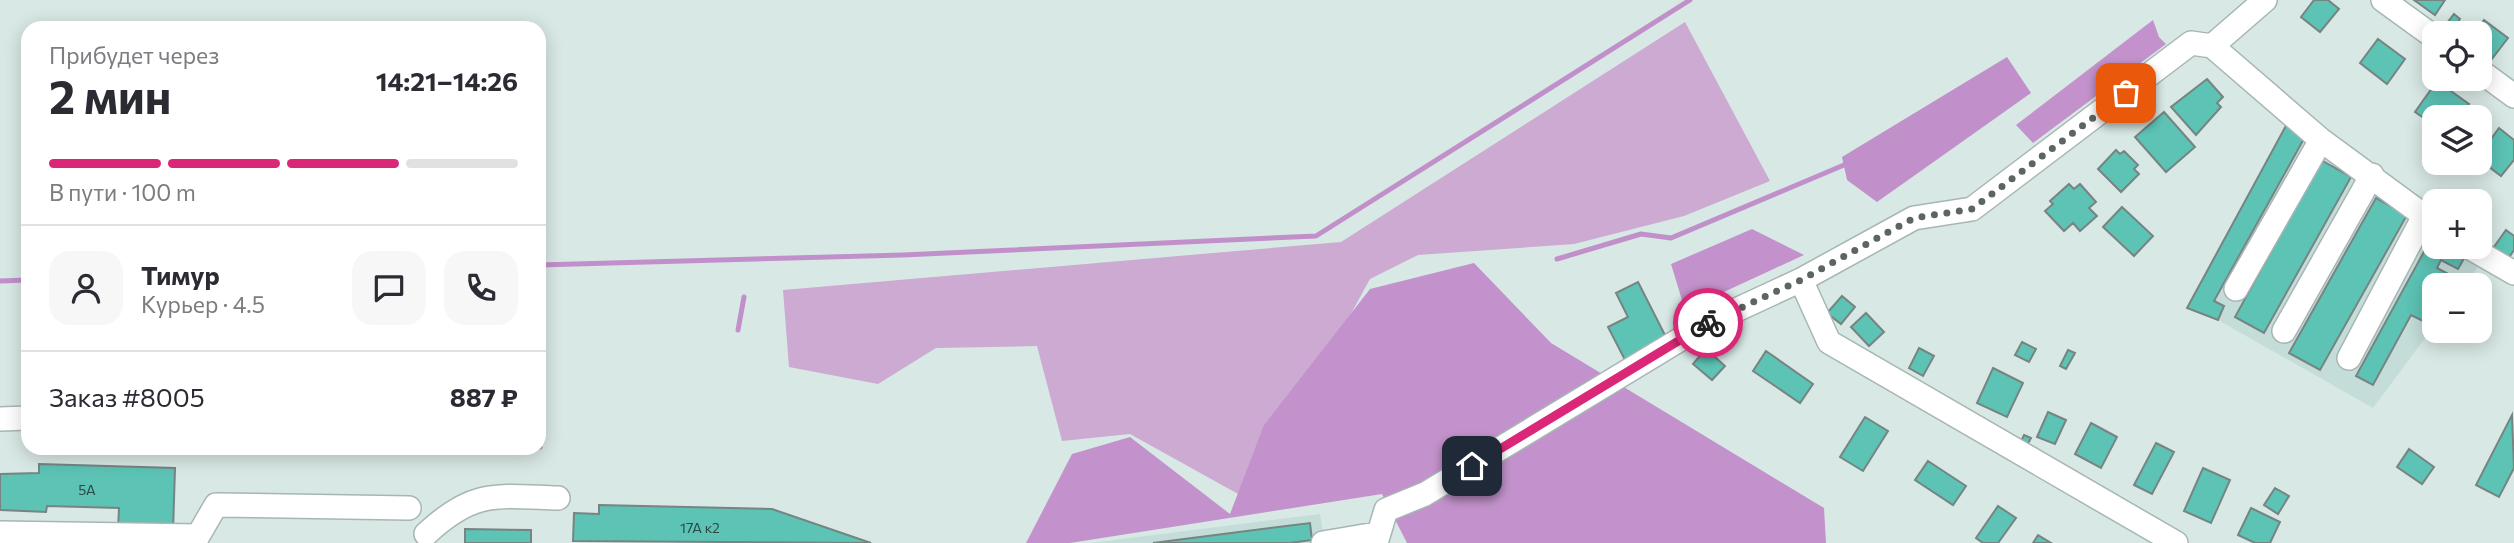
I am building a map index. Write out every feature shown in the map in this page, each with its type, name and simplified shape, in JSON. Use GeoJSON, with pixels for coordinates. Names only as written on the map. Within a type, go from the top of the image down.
{"type":"FeatureCollection","features":[{"type":"Feature","properties":{"kind":"street"},"geometry":{"type":"LineString","coordinates":[[2212,46],[2265,0]]}},
{"type":"Feature","properties":{"kind":"street"},"geometry":{"type":"LineString","coordinates":[[2383,0],[2422,28]]}},
{"type":"Feature","properties":{"kind":"street"},"geometry":{"type":"LineString","coordinates":[[1323,543],[1376,539],[1386,510],[1425,494],[1704,325],[1801,280],[1914,218],[1972,209],[2192,43],[2212,46],[2321,141],[2372,175],[2422,214]]}},
{"type":"Feature","properties":{"kind":"street"},"geometry":{"type":"LineString","coordinates":[[2492,80],[2514,96]]}},
{"type":"Feature","properties":{"kind":"street"},"geometry":{"type":"LineString","coordinates":[[2236,289],[2321,141]]}},
{"type":"Feature","properties":{"kind":"street"},"geometry":{"type":"LineString","coordinates":[[2284,331],[2372,175]]}},
{"type":"Feature","properties":{"kind":"street"},"geometry":{"type":"LineString","coordinates":[[2349,358],[2422,231]]}},
{"type":"Feature","properties":{"kind":"street"},"geometry":{"type":"LineString","coordinates":[[2490,259],[2514,273]]}},
{"type":"Feature","properties":{"kind":"street"},"geometry":{"type":"LineString","coordinates":[[1801,280],[1829,342],[2173,542]]}},
{"type":"Feature","properties":{"kind":"street"},"geometry":{"type":"LineString","coordinates":[[0,419],[21,418]]}},
{"type":"Feature","properties":{"kind":"street"},"geometry":{"type":"LineString","coordinates":[[426,534],[442,518],[483,496],[558,498]]}},
{"type":"Feature","properties":{"kind":"street"},"geometry":{"type":"LineString","coordinates":[[0,533],[198,537],[216,505],[409,508]]}},
{"type":"Feature","properties":{"kind":"shaded area"},"geometry":{"type":"Polygon","coordinates":[[[2153,20],[2159,37],[2166,44],[2033,143],[2016,125],[2153,20]]]}},
{"type":"Feature","properties":{"kind":"shaded area"},"geometry":{"type":"Polygon","coordinates":[[[1685,22],[1770,181],[1684,216],[1574,244],[1418,255],[1370,279],[1249,500],[1130,434],[1062,441],[1037,346],[936,348],[878,384],[789,367],[783,290],[1341,242],[1685,22]]]}},
{"type":"Feature","properties":{"kind":"shaded area"},"geometry":{"type":"Polygon","coordinates":[[[2007,57],[2031,93],[1877,202],[1847,180],[1842,157],[2007,57]]]}},
{"type":"Feature","properties":{"kind":"shaded area"},"geometry":{"type":"Polygon","coordinates":[[[2288,122],[2422,218],[2422,259],[2478,259],[2482,262],[2473,273],[2422,273],[2422,342],[2373,408],[2218,320],[2187,308],[2288,122]]]}},
{"type":"Feature","properties":{"kind":"shaded area"},"geometry":{"type":"Polygon","coordinates":[[[1752,229],[1804,255],[1685,310],[1671,264],[1752,229]]]}},
{"type":"Feature","properties":{"kind":"shaded area"},"geometry":{"type":"Polygon","coordinates":[[[1474,263],[1551,343],[1824,508],[1826,543],[1407,543],[1382,494],[1070,543],[1026,543],[1072,454],[1130,437],[1230,514],[1264,425],[1370,289],[1474,263]]]}},
{"type":"Feature","properties":{"kind":"shaded area"},"geometry":{"type":"Polygon","coordinates":[[[1320,514],[1325,543],[1091,543],[1320,514]]]}},
{"type":"Feature","properties":{"kind":"building"},"geometry":{"type":"Polygon","coordinates":[[[2314,0],[2328,0],[2339,9],[2320,32],[2301,17],[2314,0]]]}},
{"type":"Feature","properties":{"kind":"building"},"geometry":{"type":"Polygon","coordinates":[[[2414,0],[2445,0],[2435,15],[2414,0]]]}},
{"type":"Feature","properties":{"kind":"building"},"geometry":{"type":"Polygon","coordinates":[[[2454,14],[2460,19],[2459,21],[2449,21],[2454,14]]]}},
{"type":"Feature","properties":{"kind":"building"},"geometry":{"type":"Polygon","coordinates":[[[2492,26],[2508,38],[2492,59],[2492,26]]]}},
{"type":"Feature","properties":{"kind":"building"},"geometry":{"type":"Polygon","coordinates":[[[2378,39],[2405,59],[2387,84],[2360,63],[2378,39]]]}},
{"type":"Feature","properties":{"kind":"building"},"geometry":{"type":"Polygon","coordinates":[[[2207,79],[2223,97],[2217,103],[2221,107],[2196,135],[2171,107],[2207,79]]]}},
{"type":"Feature","properties":{"kind":"building"},"geometry":{"type":"Polygon","coordinates":[[[2430,91],[2451,91],[2469,104],[2422,105],[2422,117],[2415,112],[2430,91]]]}},
{"type":"Feature","properties":{"kind":"building"},"geometry":{"type":"Polygon","coordinates":[[[2164,112],[2195,147],[2166,172],[2135,137],[2164,112]]]}},
{"type":"Feature","properties":{"kind":"building"},"geometry":{"type":"Polygon","coordinates":[[[2288,122],[2306,135],[2214,301],[2224,306],[2218,320],[2187,308],[2288,122]]]}},
{"type":"Feature","properties":{"kind":"building"},"geometry":{"type":"Polygon","coordinates":[[[2499,128],[2514,140],[2514,160],[2501,176],[2492,169],[2492,138],[2499,128]]]}},
{"type":"Feature","properties":{"kind":"building"},"geometry":{"type":"Polygon","coordinates":[[[2116,150],[2120,154],[2124,151],[2138,165],[2134,169],[2139,174],[2121,192],[2098,169],[2116,150]]]}},
{"type":"Feature","properties":{"kind":"building"},"geometry":{"type":"Polygon","coordinates":[[[2321,160],[2351,177],[2264,333],[2235,317],[2321,160]]]}},
{"type":"Feature","properties":{"kind":"building"},"geometry":{"type":"Polygon","coordinates":[[[2069,184],[2074,189],[2080,184],[2096,202],[2089,208],[2097,216],[2080,231],[2073,223],[2064,231],[2045,211],[2053,204],[2050,201],[2069,184]]]}},
{"type":"Feature","properties":{"kind":"building"},"geometry":{"type":"Polygon","coordinates":[[[2376,198],[2407,215],[2320,370],[2289,353],[2376,198]]]}},
{"type":"Feature","properties":{"kind":"building"},"geometry":{"type":"Polygon","coordinates":[[[2122,207],[2153,236],[2134,256],[2103,227],[2122,207]]]}},
{"type":"Feature","properties":{"kind":"building"},"geometry":{"type":"Polygon","coordinates":[[[2506,230],[2514,236],[2514,250],[2506,262],[2492,250],[2506,230]]]}},
{"type":"Feature","properties":{"kind":"building"},"geometry":{"type":"Polygon","coordinates":[[[2422,255],[2422,259],[2464,259],[2458,269],[2441,260],[2437,268],[2446,273],[2422,273],[2422,320],[2411,315],[2373,385],[2356,376],[2422,255]]]}},
{"type":"Feature","properties":{"kind":"building"},"geometry":{"type":"Polygon","coordinates":[[[1638,282],[1667,339],[1625,360],[1608,327],[1628,317],[1616,293],[1638,282]]]}},
{"type":"Feature","properties":{"kind":"building"},"geometry":{"type":"Polygon","coordinates":[[[1842,296],[1855,307],[1841,324],[1827,313],[1842,296]]]}},
{"type":"Feature","properties":{"kind":"building"},"geometry":{"type":"Polygon","coordinates":[[[1866,313],[1884,332],[1869,346],[1851,327],[1866,313]]]}},
{"type":"Feature","properties":{"kind":"building"},"geometry":{"type":"Polygon","coordinates":[[[2022,342],[2036,349],[2029,362],[2015,355],[2022,342]]]}},
{"type":"Feature","properties":{"kind":"building"},"geometry":{"type":"Polygon","coordinates":[[[1919,348],[1934,356],[1923,376],[1909,368],[1919,348]]]}},
{"type":"Feature","properties":{"kind":"building"},"geometry":{"type":"Polygon","coordinates":[[[1706,349],[1725,366],[1712,380],[1693,364],[1706,349]]]}},
{"type":"Feature","properties":{"kind":"building"},"geometry":{"type":"Polygon","coordinates":[[[2068,350],[2075,353],[2066,369],[2060,366],[2068,350]]]}},
{"type":"Feature","properties":{"kind":"building"},"geometry":{"type":"Polygon","coordinates":[[[1766,351],[1813,384],[1800,403],[1753,371],[1766,351]]]}},
{"type":"Feature","properties":{"kind":"building"},"geometry":{"type":"Polygon","coordinates":[[[1993,368],[2023,383],[2007,417],[1977,403],[1993,368]]]}},
{"type":"Feature","properties":{"kind":"building"},"geometry":{"type":"Polygon","coordinates":[[[2048,412],[2066,420],[2055,444],[2037,437],[2048,412]]]}},
{"type":"Feature","properties":{"kind":"building"},"geometry":{"type":"Polygon","coordinates":[[[2512,415],[2514,468],[2499,497],[2476,485],[2512,415]]]}},
{"type":"Feature","properties":{"kind":"building"},"geometry":{"type":"Polygon","coordinates":[[[1865,417],[1888,431],[1863,471],[1840,457],[1865,417]]]}},
{"type":"Feature","properties":{"kind":"building"},"geometry":{"type":"Polygon","coordinates":[[[2091,423],[2117,437],[2101,468],[2075,454],[2091,423]]]}},
{"type":"Feature","properties":{"kind":"building"},"geometry":{"type":"Polygon","coordinates":[[[2024,435],[2031,438],[2025,449],[2019,446],[2024,435]]]}},
{"type":"Feature","properties":{"kind":"building"},"geometry":{"type":"Polygon","coordinates":[[[2156,443],[2174,452],[2152,494],[2134,485],[2156,443]]]}},
{"type":"Feature","properties":{"kind":"building"},"geometry":{"type":"Polygon","coordinates":[[[2409,449],[2434,467],[2422,484],[2397,467],[2409,449]]]}},
{"type":"Feature","properties":{"kind":"building"},"geometry":{"type":"Polygon","coordinates":[[[1928,461],[1966,486],[1953,505],[1915,480],[1928,461]]]}},
{"type":"Feature","properties":{"kind":"building"},"geometry":{"type":"Polygon","coordinates":[[[39,464],[175,468],[173,532],[118,530],[119,508],[47,506],[46,512],[0,510],[0,474],[39,473],[39,464]]]}},
{"type":"Feature","properties":{"kind":"building"},"geometry":{"type":"Polygon","coordinates":[[[2203,468],[2230,480],[2211,523],[2184,511],[2203,468]]]}},
{"type":"Feature","properties":{"kind":"building"},"geometry":{"type":"Polygon","coordinates":[[[2275,488],[2289,496],[2278,514],[2264,505],[2275,488]]]}},
{"type":"Feature","properties":{"kind":"building"},"geometry":{"type":"Polygon","coordinates":[[[599,505],[772,509],[871,543],[573,541],[574,513],[599,514],[599,505]]]}},
{"type":"Feature","properties":{"kind":"building"},"geometry":{"type":"Polygon","coordinates":[[[1998,506],[2016,518],[1998,543],[1983,543],[1976,538],[1998,506]]]}},
{"type":"Feature","properties":{"kind":"building"},"geometry":{"type":"Polygon","coordinates":[[[2251,508],[2280,522],[2270,543],[2255,543],[2238,535],[2251,508]]]}},
{"type":"Feature","properties":{"kind":"building"},"geometry":{"type":"Polygon","coordinates":[[[1310,523],[1312,540],[1290,543],[1153,543],[1310,523]]]}},
{"type":"Feature","properties":{"kind":"building"},"geometry":{"type":"Polygon","coordinates":[[[465,529],[531,530],[531,543],[465,543],[465,529]]]}},
{"type":"Feature","properties":{"kind":"building"},"geometry":{"type":"Polygon","coordinates":[[[2038,535],[2051,543],[2033,543],[2038,535]]]}},
{"type":"Feature","properties":{"kind":"waterway"},"geometry":{"type":"LineString","coordinates":[[546,265],[903,255],[1316,236],[1690,0]]}},
{"type":"Feature","properties":{"kind":"waterway"},"geometry":{"type":"LineString","coordinates":[[1557,259],[1641,234],[1671,238],[1844,165]]}},
{"type":"Feature","properties":{"kind":"waterway"},"geometry":{"type":"LineString","coordinates":[[0,281],[21,280]]}},
{"type":"Feature","properties":{"kind":"waterway"},"geometry":{"type":"LineString","coordinates":[[738,330],[744,297]]}},
{"type":"Feature","properties":{"kind":"way so far"},"geometry":{"type":"LineString","coordinates":[[1708,323],[1801,280],[1914,218],[1972,209],[2126,93]]}},
{"type":"Feature","properties":{"kind":"route"},"geometry":{"type":"LineString","coordinates":[[1472,466],[1708,323]]}}]}
